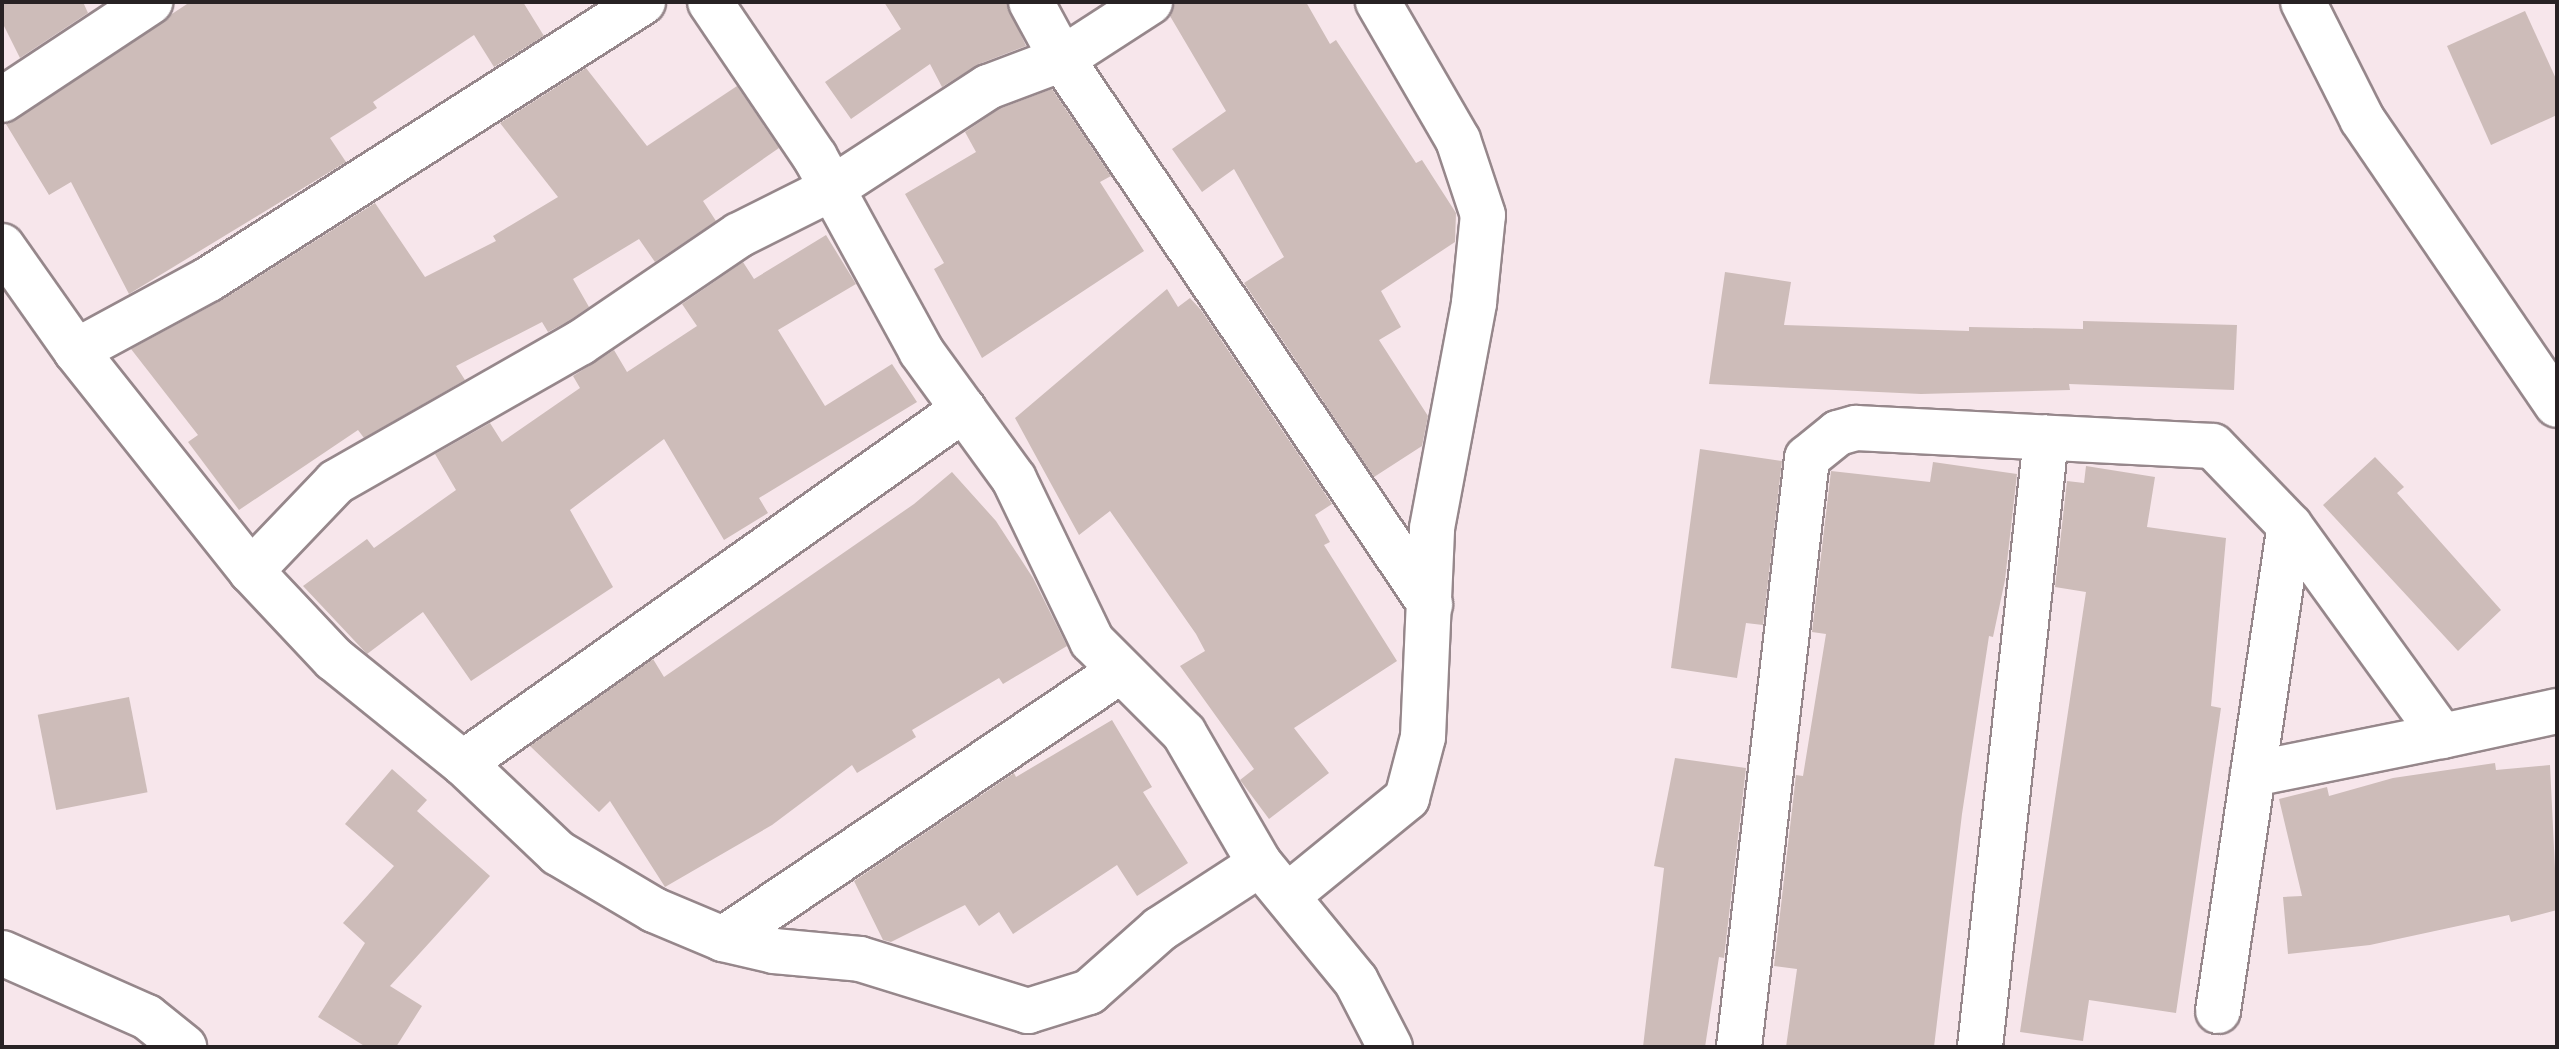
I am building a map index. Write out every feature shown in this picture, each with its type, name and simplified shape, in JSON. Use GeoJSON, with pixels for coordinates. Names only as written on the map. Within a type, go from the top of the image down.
{"type":"FeatureCollection","features":[{"type":"Feature","properties":{"kind":"street"},"geometry":{"type":"LineString","coordinates":[[2,100],[150,2]]}},
{"type":"Feature","properties":{"kind":"street"},"geometry":{"type":"LineString","coordinates":[[76,351],[209,279],[643,2]]}},
{"type":"Feature","properties":{"kind":"street"},"geometry":{"type":"LineString","coordinates":[[710,2],[833,188],[921,351],[1014,479],[1092,641],[1119,672],[1184,733],[1274,880],[1356,981],[1390,1047]]}},
{"type":"Feature","properties":{"kind":"street"},"geometry":{"type":"LineString","coordinates":[[1031,2],[1062,59],[1430,604]]}},
{"type":"Feature","properties":{"kind":"street"},"geometry":{"type":"LineString","coordinates":[[251,571],[336,482],[580,343],[739,235],[833,188],[988,87],[1062,59],[1150,2]]}},
{"type":"Feature","properties":{"kind":"street"},"geometry":{"type":"LineString","coordinates":[[2,246],[76,351],[251,571],[334,659],[463,763],[558,853],[654,910],[723,939],[860,959],[1028,1011],[1089,992],[1160,929],[1274,880],[1407,798],[1423,737],[1432,528],[1474,303],[1483,215],[1458,140],[1378,2]]}},
{"type":"Feature","properties":{"kind":"street"},"geometry":{"type":"LineString","coordinates":[[2303,2],[2362,119],[2557,405]]}},
{"type":"Feature","properties":{"kind":"street"},"geometry":{"type":"LineString","coordinates":[[463,763],[964,409]]}},
{"type":"Feature","properties":{"kind":"street"},"geometry":{"type":"LineString","coordinates":[[1739,1047],[1807,458],[1838,433],[1856,428],[2213,446],[2290,526],[2442,736]]}},
{"type":"Feature","properties":{"kind":"street"},"geometry":{"type":"LineString","coordinates":[[1980,1047],[2046,438]]}},
{"type":"Feature","properties":{"kind":"street"},"geometry":{"type":"LineString","coordinates":[[2218,1011],[2290,526]]}},
{"type":"Feature","properties":{"kind":"street"},"geometry":{"type":"LineString","coordinates":[[723,939],[1119,672]]}},
{"type":"Feature","properties":{"kind":"street"},"geometry":{"type":"LineString","coordinates":[[2253,774],[2557,711]]}},
{"type":"Feature","properties":{"kind":"street"},"geometry":{"type":"LineString","coordinates":[[2,953],[147,1017],[184,1047]]}},
{"type":"Feature","properties":{"kind":"building"},"geometry":{"type":"Polygon","coordinates":[[[2,2],[83,2],[88,13],[20,58],[2,22],[2,2]]]}},
{"type":"Feature","properties":{"kind":"building"},"geometry":{"type":"Polygon","coordinates":[[[190,2],[523,2],[544,36],[494,67],[474,35],[373,102],[377,108],[330,138],[346,162],[129,294],[71,182],[49,195],[6,124],[190,2]]]}},
{"type":"Feature","properties":{"kind":"building"},"geometry":{"type":"Polygon","coordinates":[[[884,2],[1006,2],[1026,46],[979,64],[942,87],[930,64],[851,119],[825,82],[901,29],[884,2]]]}},
{"type":"Feature","properties":{"kind":"building"},"geometry":{"type":"Polygon","coordinates":[[[1175,2],[1306,2],[1330,44],[1336,40],[1416,163],[1422,160],[1456,213],[1455,242],[1381,291],[1401,327],[1379,340],[1428,416],[1422,446],[1374,477],[1244,283],[1284,257],[1234,169],[1202,192],[1172,149],[1226,111],[1170,16],[1175,2]]]}},
{"type":"Feature","properties":{"kind":"building"},"geometry":{"type":"Polygon","coordinates":[[[2525,11],[2557,81],[2557,115],[2491,145],[2447,46],[2525,11]]]}},
{"type":"Feature","properties":{"kind":"building"},"geometry":{"type":"Polygon","coordinates":[[[586,68],[647,146],[737,86],[779,148],[703,201],[716,221],[655,262],[639,239],[573,279],[589,307],[567,322],[548,332],[542,322],[456,366],[465,380],[364,438],[358,430],[239,510],[188,442],[198,435],[131,349],[222,300],[375,203],[425,277],[496,241],[493,236],[558,197],[500,123],[586,68]]]}},
{"type":"Feature","properties":{"kind":"building"},"geometry":{"type":"Polygon","coordinates":[[[1052,89],[1111,176],[1100,182],[1144,251],[982,358],[934,269],[944,263],[905,194],[976,152],[965,132],[999,109],[1052,89]]]}},
{"type":"Feature","properties":{"kind":"building"},"geometry":{"type":"Polygon","coordinates":[[[826,235],[856,284],[778,330],[825,406],[892,364],[917,402],[759,498],[768,513],[724,540],[664,439],[570,510],[613,587],[471,681],[423,612],[367,654],[303,586],[367,539],[374,548],[456,490],[435,454],[490,423],[502,442],[580,388],[573,376],[614,350],[627,372],[697,326],[682,304],[743,262],[754,279],[826,235]]]}},
{"type":"Feature","properties":{"kind":"building"},"geometry":{"type":"Polygon","coordinates":[[[1725,272],[1791,282],[1784,325],[1969,331],[1969,327],[2083,329],[2083,321],[2237,325],[2234,390],[2069,384],[2070,390],[1921,394],[1709,384],[1725,272]]]}},
{"type":"Feature","properties":{"kind":"building"},"geometry":{"type":"Polygon","coordinates":[[[1167,289],[1178,307],[1190,298],[1201,310],[1332,504],[1315,515],[1330,542],[1324,545],[1397,661],[1294,728],[1329,773],[1269,819],[1240,780],[1254,769],[1180,666],[1205,651],[1196,634],[1110,511],[1079,535],[1015,418],[1167,289]]]}},
{"type":"Feature","properties":{"kind":"building"},"geometry":{"type":"Polygon","coordinates":[[[1700,449],[1782,461],[1763,625],[1746,623],[1737,678],[1671,668],[1700,449]]]}},
{"type":"Feature","properties":{"kind":"building"},"geometry":{"type":"Polygon","coordinates":[[[2375,457],[2404,487],[2397,493],[2501,610],[2458,651],[2323,505],[2375,457]]]}},
{"type":"Feature","properties":{"kind":"building"},"geometry":{"type":"Polygon","coordinates":[[[1933,462],[2017,474],[2005,580],[1993,637],[1989,636],[1962,814],[1934,1047],[1786,1047],[1797,969],[1774,966],[1796,775],[1803,776],[1826,634],[1812,632],[1831,471],[1930,482],[1933,462]]]}},
{"type":"Feature","properties":{"kind":"building"},"geometry":{"type":"Polygon","coordinates":[[[2086,466],[2155,477],[2147,527],[2226,538],[2211,706],[2221,708],[2176,1013],[2089,1000],[2083,1041],[2020,1032],[2086,592],[2055,587],[2067,481],[2084,483],[2086,466]]]}},
{"type":"Feature","properties":{"kind":"building"},"geometry":{"type":"Polygon","coordinates":[[[952,472],[996,521],[1033,578],[1067,646],[1003,684],[999,678],[912,730],[916,737],[857,773],[852,765],[772,825],[665,887],[610,801],[599,812],[530,746],[653,659],[664,677],[914,504],[952,472]]]}},
{"type":"Feature","properties":{"kind":"building"},"geometry":{"type":"Polygon","coordinates":[[[129,697],[148,792],[56,810],[38,715],[129,697]]]}},
{"type":"Feature","properties":{"kind":"building"},"geometry":{"type":"Polygon","coordinates":[[[1112,720],[1152,787],[1143,792],[1188,863],[1137,896],[1117,865],[1013,934],[999,912],[979,926],[965,905],[891,942],[883,940],[854,881],[1014,773],[1016,777],[1112,720]]]}},
{"type":"Feature","properties":{"kind":"building"},"geometry":{"type":"Polygon","coordinates":[[[1675,758],[1746,768],[1724,958],[1719,957],[1705,1047],[1643,1047],[1664,868],[1654,866],[1675,758]]]}},
{"type":"Feature","properties":{"kind":"building"},"geometry":{"type":"Polygon","coordinates":[[[2495,763],[2496,770],[2550,765],[2557,910],[2511,922],[2509,915],[2370,945],[2288,954],[2283,897],[2302,896],[2279,799],[2327,787],[2329,796],[2393,778],[2495,763]]]}},
{"type":"Feature","properties":{"kind":"building"},"geometry":{"type":"Polygon","coordinates":[[[392,769],[427,800],[417,811],[490,876],[390,986],[422,1006],[396,1047],[366,1047],[318,1017],[365,943],[343,923],[394,866],[345,824],[392,769]]]}}]}
